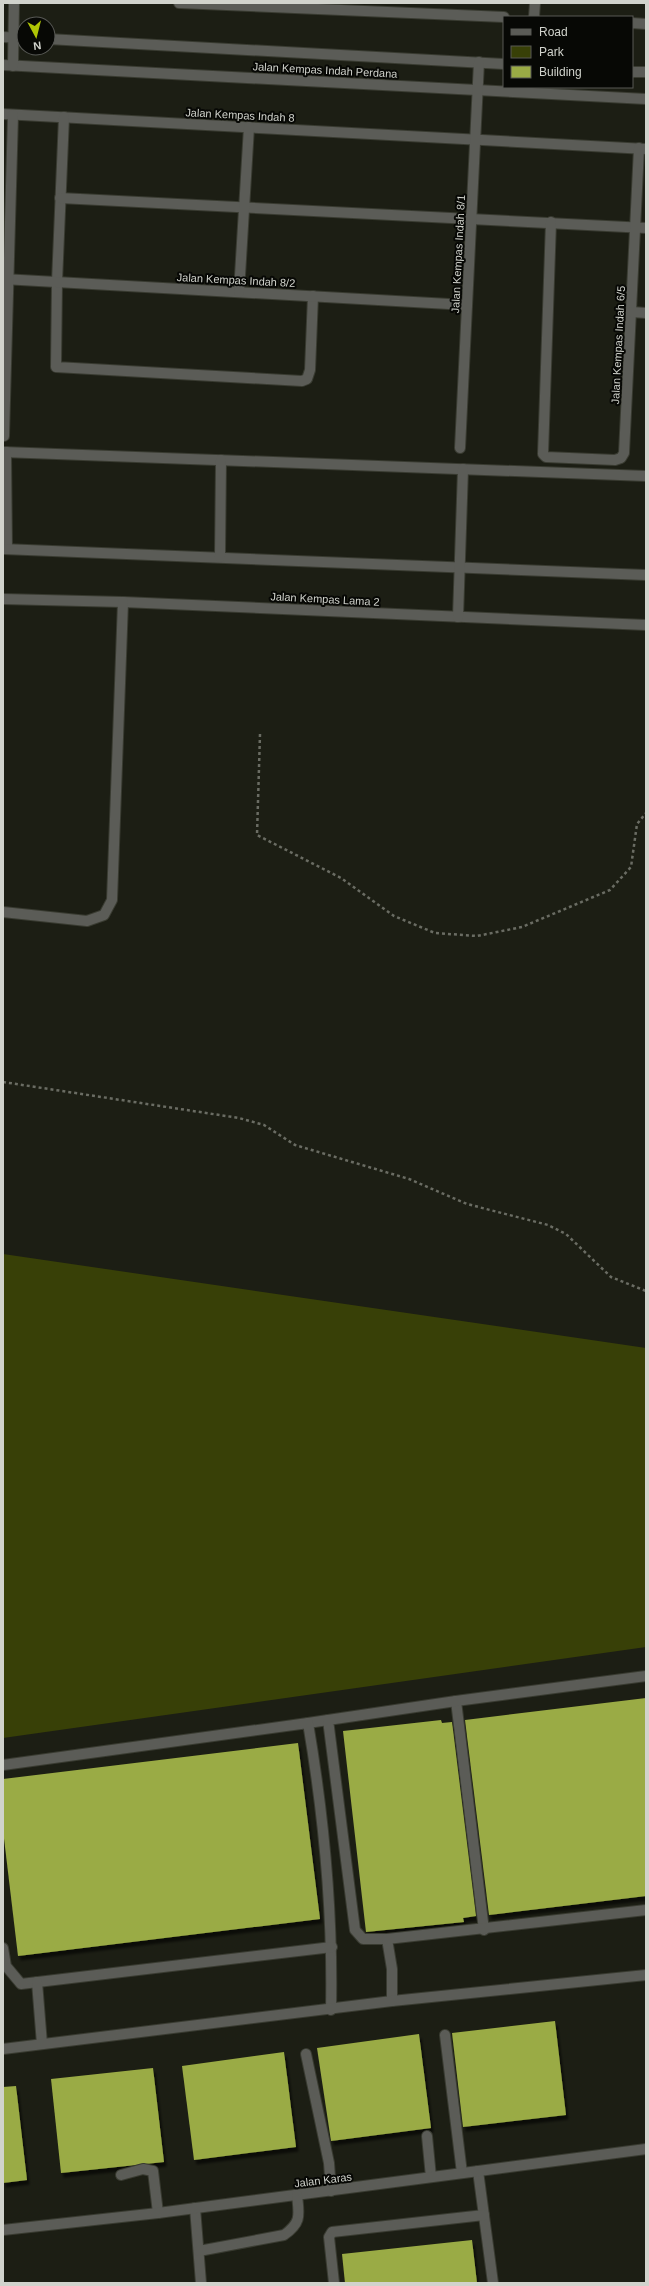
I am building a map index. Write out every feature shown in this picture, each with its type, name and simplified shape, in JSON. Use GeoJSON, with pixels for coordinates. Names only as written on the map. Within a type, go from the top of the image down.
{"type":"FeatureCollection","features":[{"type":"Feature","properties":{"kind":"street"},"geometry":{"type":"LineString","coordinates":[[14,3],[16,17]]}},
{"type":"Feature","properties":{"kind":"street"},"geometry":{"type":"LineString","coordinates":[[179,3],[296,6],[503,18]]}},
{"type":"Feature","properties":{"kind":"street"},"geometry":{"type":"LineString","coordinates":[[534,16],[535,3]]}},
{"type":"Feature","properties":{"kind":"street"},"geometry":{"type":"LineString","coordinates":[[633,23],[646,24]]}},
{"type":"Feature","properties":{"kind":"street"},"geometry":{"type":"LineString","coordinates":[[3,37],[16,38]]}},
{"type":"Feature","properties":{"kind":"street","name":"Jalan Kempas Indah Perdana"},"geometry":{"type":"LineString","coordinates":[[56,39],[503,64]]}},
{"type":"Feature","properties":{"kind":"street"},"geometry":{"type":"LineString","coordinates":[[8,66],[16,46]]}},
{"type":"Feature","properties":{"kind":"street","name":"Jalan Kempas Indah 8/1"},"geometry":{"type":"LineString","coordinates":[[460,448],[479,62]]}},
{"type":"Feature","properties":{"kind":"street","name":"Jalan Kempas Indah Perdana"},"geometry":{"type":"LineString","coordinates":[[8,66],[646,98]]}},
{"type":"Feature","properties":{"kind":"street"},"geometry":{"type":"LineString","coordinates":[[633,72],[646,72]]}},
{"type":"Feature","properties":{"kind":"street"},"geometry":{"type":"LineString","coordinates":[[4,436],[8,115]]}},
{"type":"Feature","properties":{"kind":"street","name":"Jalan Kempas Indah 8"},"geometry":{"type":"LineString","coordinates":[[8,115],[643,148]]}},
{"type":"Feature","properties":{"kind":"street"},"geometry":{"type":"LineString","coordinates":[[64,118],[57,282],[56,367],[302,381],[308,379],[310,370],[312,296]]}},
{"type":"Feature","properties":{"kind":"street"},"geometry":{"type":"LineString","coordinates":[[239,292],[249,128]]}},
{"type":"Feature","properties":{"kind":"street","name":"Jalan Kempas Indah 6/5"},"geometry":{"type":"LineString","coordinates":[[551,222],[543,454],[546,457],[615,460],[621,458],[624,453],[632,312],[641,228],[643,148]]}},
{"type":"Feature","properties":{"kind":"street"},"geometry":{"type":"LineString","coordinates":[[60,198],[551,222],[641,228]]}},
{"type":"Feature","properties":{"kind":"street","name":"Jalan Kempas Indah 8/2"},"geometry":{"type":"LineString","coordinates":[[6,279],[467,305]]}},
{"type":"Feature","properties":{"kind":"street"},"geometry":{"type":"LineString","coordinates":[[632,312],[646,313]]}},
{"type":"Feature","properties":{"kind":"street"},"geometry":{"type":"LineString","coordinates":[[646,476],[5,452],[5,549],[646,575]]}},
{"type":"Feature","properties":{"kind":"street"},"geometry":{"type":"LineString","coordinates":[[220,557],[221,460]]}},
{"type":"Feature","properties":{"kind":"street"},"geometry":{"type":"LineString","coordinates":[[458,617],[461,568],[463,469]]}},
{"type":"Feature","properties":{"kind":"street","name":"Jalan Kempas Lama 2"},"geometry":{"type":"LineString","coordinates":[[3,599],[124,602],[646,625]]}},
{"type":"Feature","properties":{"kind":"street"},"geometry":{"type":"LineString","coordinates":[[3,912],[87,922],[104,915],[112,900],[124,602]]}},
{"type":"Feature","properties":{"kind":"street"},"geometry":{"type":"LineString","coordinates":[[3,1765],[456,1701],[646,1676]]}},
{"type":"Feature","properties":{"kind":"street"},"geometry":{"type":"LineString","coordinates":[[456,1701],[484,1930]]}},
{"type":"Feature","properties":{"kind":"street"},"geometry":{"type":"LineString","coordinates":[[328,1720],[355,1930],[363,1938],[387,1939],[484,1930],[646,1910]]}},
{"type":"Feature","properties":{"kind":"street"},"geometry":{"type":"LineString","coordinates":[[308,1723],[316,1762],[332,1947],[331,2010]]}},
{"type":"Feature","properties":{"kind":"street"},"geometry":{"type":"LineString","coordinates":[[387,1939],[392,1969],[392,2001]]}},
{"type":"Feature","properties":{"kind":"street"},"geometry":{"type":"LineString","coordinates":[[3,1948],[6,1966],[21,1984],[332,1947]]}},
{"type":"Feature","properties":{"kind":"street"},"geometry":{"type":"LineString","coordinates":[[3,2049],[331,2010],[392,2001],[646,1975]]}},
{"type":"Feature","properties":{"kind":"street"},"geometry":{"type":"LineString","coordinates":[[37,1982],[42,2044]]}},
{"type":"Feature","properties":{"kind":"street"},"geometry":{"type":"LineString","coordinates":[[445,2035],[462,2173]]}},
{"type":"Feature","properties":{"kind":"street"},"geometry":{"type":"LineString","coordinates":[[306,2054],[329,2163],[331,2191]]}},
{"type":"Feature","properties":{"kind":"street"},"geometry":{"type":"LineString","coordinates":[[427,2136],[431,2177]]}},
{"type":"Feature","properties":{"kind":"street","name":"Jalan Karas"},"geometry":{"type":"LineString","coordinates":[[3,2230],[158,2213],[646,2149]]}},
{"type":"Feature","properties":{"kind":"street"},"geometry":{"type":"LineString","coordinates":[[122,2175],[143,2169],[153,2171],[158,2213]]}},
{"type":"Feature","properties":{"kind":"street"},"geometry":{"type":"LineString","coordinates":[[478,2171],[493,2283]]}},
{"type":"Feature","properties":{"kind":"street"},"geometry":{"type":"LineString","coordinates":[[199,2251],[284,2235],[295,2227],[299,2216],[297,2195]]}},
{"type":"Feature","properties":{"kind":"street"},"geometry":{"type":"LineString","coordinates":[[195,2208],[201,2283]]}},
{"type":"Feature","properties":{"kind":"street"},"geometry":{"type":"LineString","coordinates":[[334,2283],[330,2237],[332,2232],[484,2215]]}},
{"type":"Feature","properties":{"kind":"path"},"geometry":{"type":"LineString","coordinates":[[260,734],[257,835],[342,878],[394,916],[435,933],[477,936],[522,927],[610,890],[631,867],[637,824],[646,813]]}},
{"type":"Feature","properties":{"kind":"path"},"geometry":{"type":"LineString","coordinates":[[3,1082],[239,1118],[264,1125],[295,1145],[408,1179],[467,1204],[548,1225],[566,1234],[611,1277],[646,1291]]}},
{"type":"Feature","properties":{"kind":"green space"},"geometry":{"type":"Polygon","coordinates":[[[3,1254],[646,1348],[646,1647],[3,1738],[3,1254]]]}},
{"type":"Feature","properties":{"kind":"building"},"geometry":{"type":"Polygon","coordinates":[[[646,1698],[646,1896],[489,1915],[465,1720],[646,1698]]]}},
{"type":"Feature","properties":{"kind":"building"},"geometry":{"type":"Polygon","coordinates":[[[441,1720],[442,1723],[452,1722],[476,1916],[463,1918],[464,1922],[366,1932],[343,1731],[441,1720]]]}},
{"type":"Feature","properties":{"kind":"building"},"geometry":{"type":"Polygon","coordinates":[[[298,1743],[320,1919],[18,1956],[3,1830],[3,1779],[298,1743]]]}},
{"type":"Feature","properties":{"kind":"building"},"geometry":{"type":"Polygon","coordinates":[[[555,2021],[566,2115],[463,2127],[452,2033],[555,2021]]]}},
{"type":"Feature","properties":{"kind":"building"},"geometry":{"type":"Polygon","coordinates":[[[419,2034],[431,2128],[331,2141],[317,2048],[419,2034]]]}},
{"type":"Feature","properties":{"kind":"building"},"geometry":{"type":"Polygon","coordinates":[[[284,2052],[296,2147],[194,2160],[182,2066],[284,2052]]]}},
{"type":"Feature","properties":{"kind":"building"},"geometry":{"type":"Polygon","coordinates":[[[153,2068],[164,2162],[61,2173],[51,2079],[153,2068]]]}},
{"type":"Feature","properties":{"kind":"building"},"geometry":{"type":"Polygon","coordinates":[[[16,2086],[27,2180],[3,2183],[3,2087],[16,2086]]]}},
{"type":"Feature","properties":{"kind":"building"},"geometry":{"type":"Polygon","coordinates":[[[472,2240],[477,2283],[345,2283],[342,2254],[472,2240]]]}}]}
